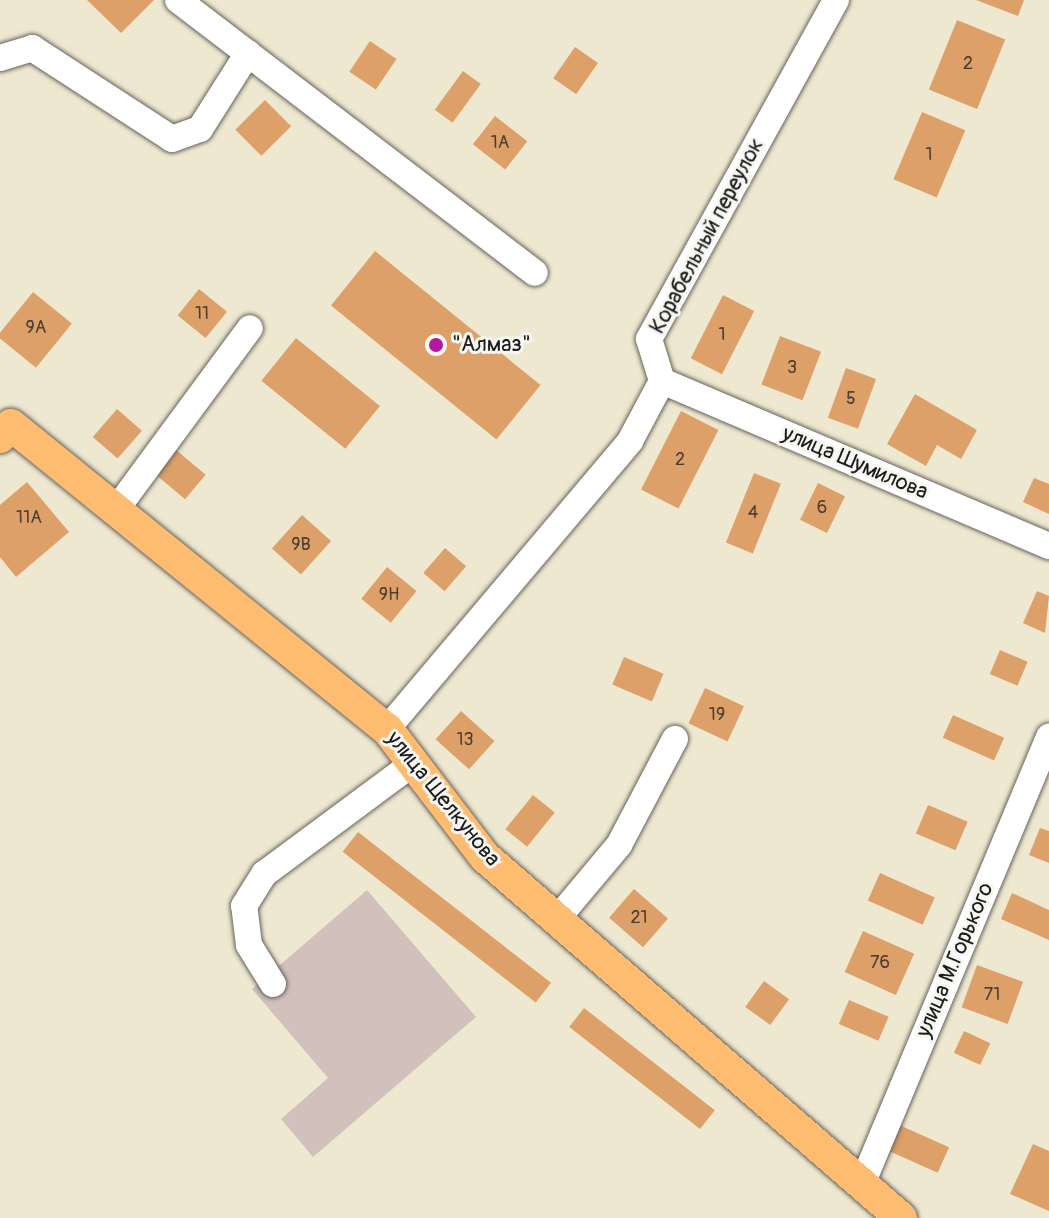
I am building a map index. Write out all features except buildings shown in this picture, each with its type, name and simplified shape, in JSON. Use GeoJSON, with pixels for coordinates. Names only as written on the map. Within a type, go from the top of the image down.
{"type":"FeatureCollection","features":[{"type":"Feature","properties":{"kind":"main road","name":"улица Щелкунова"},"geometry":{"type":"LineString","coordinates":[[4,426],[118,507],[387,729],[411,765],[485,857],[901,1218]]}},
{"type":"Feature","properties":{"kind":"street"},"geometry":{"type":"LineString","coordinates":[[178,0],[535,273]]}},
{"type":"Feature","properties":{"kind":"street","name":"Корабельный переулок"},"geometry":{"type":"LineString","coordinates":[[662,381],[649,339],[836,0]]}},
{"type":"Feature","properties":{"kind":"street"},"geometry":{"type":"LineString","coordinates":[[0,58],[32,48],[172,139],[200,129],[248,53]]}},
{"type":"Feature","properties":{"kind":"street"},"geometry":{"type":"LineString","coordinates":[[118,507],[250,328]]}},
{"type":"Feature","properties":{"kind":"street"},"geometry":{"type":"LineString","coordinates":[[387,729],[544,538],[603,478],[630,441],[662,381]]}},
{"type":"Feature","properties":{"kind":"street","name":"улица Шумилова"},"geometry":{"type":"LineString","coordinates":[[662,381],[1049,546]]}},
{"type":"Feature","properties":{"kind":"street","name":"улица М.Горького"},"geometry":{"type":"LineString","coordinates":[[862,1184],[1049,736]]}},
{"type":"Feature","properties":{"kind":"street"},"geometry":{"type":"LineString","coordinates":[[557,919],[619,845],[675,739]]}},
{"type":"Feature","properties":{"kind":"street"},"geometry":{"type":"LineString","coordinates":[[273,984],[249,945],[244,906],[264,874],[411,765]]}},
{"type":"Feature","properties":{"kind":"shaded area"},"geometry":{"type":"Polygon","coordinates":[[[367,890],[476,1017],[313,1157],[281,1119],[328,1078],[252,989],[367,890]]]}},
{"type":"Feature","properties":{"kind":"place","name":"\"Алмаз\""},"geometry":{"type":"Point","coordinates":[436,345]}}]}
